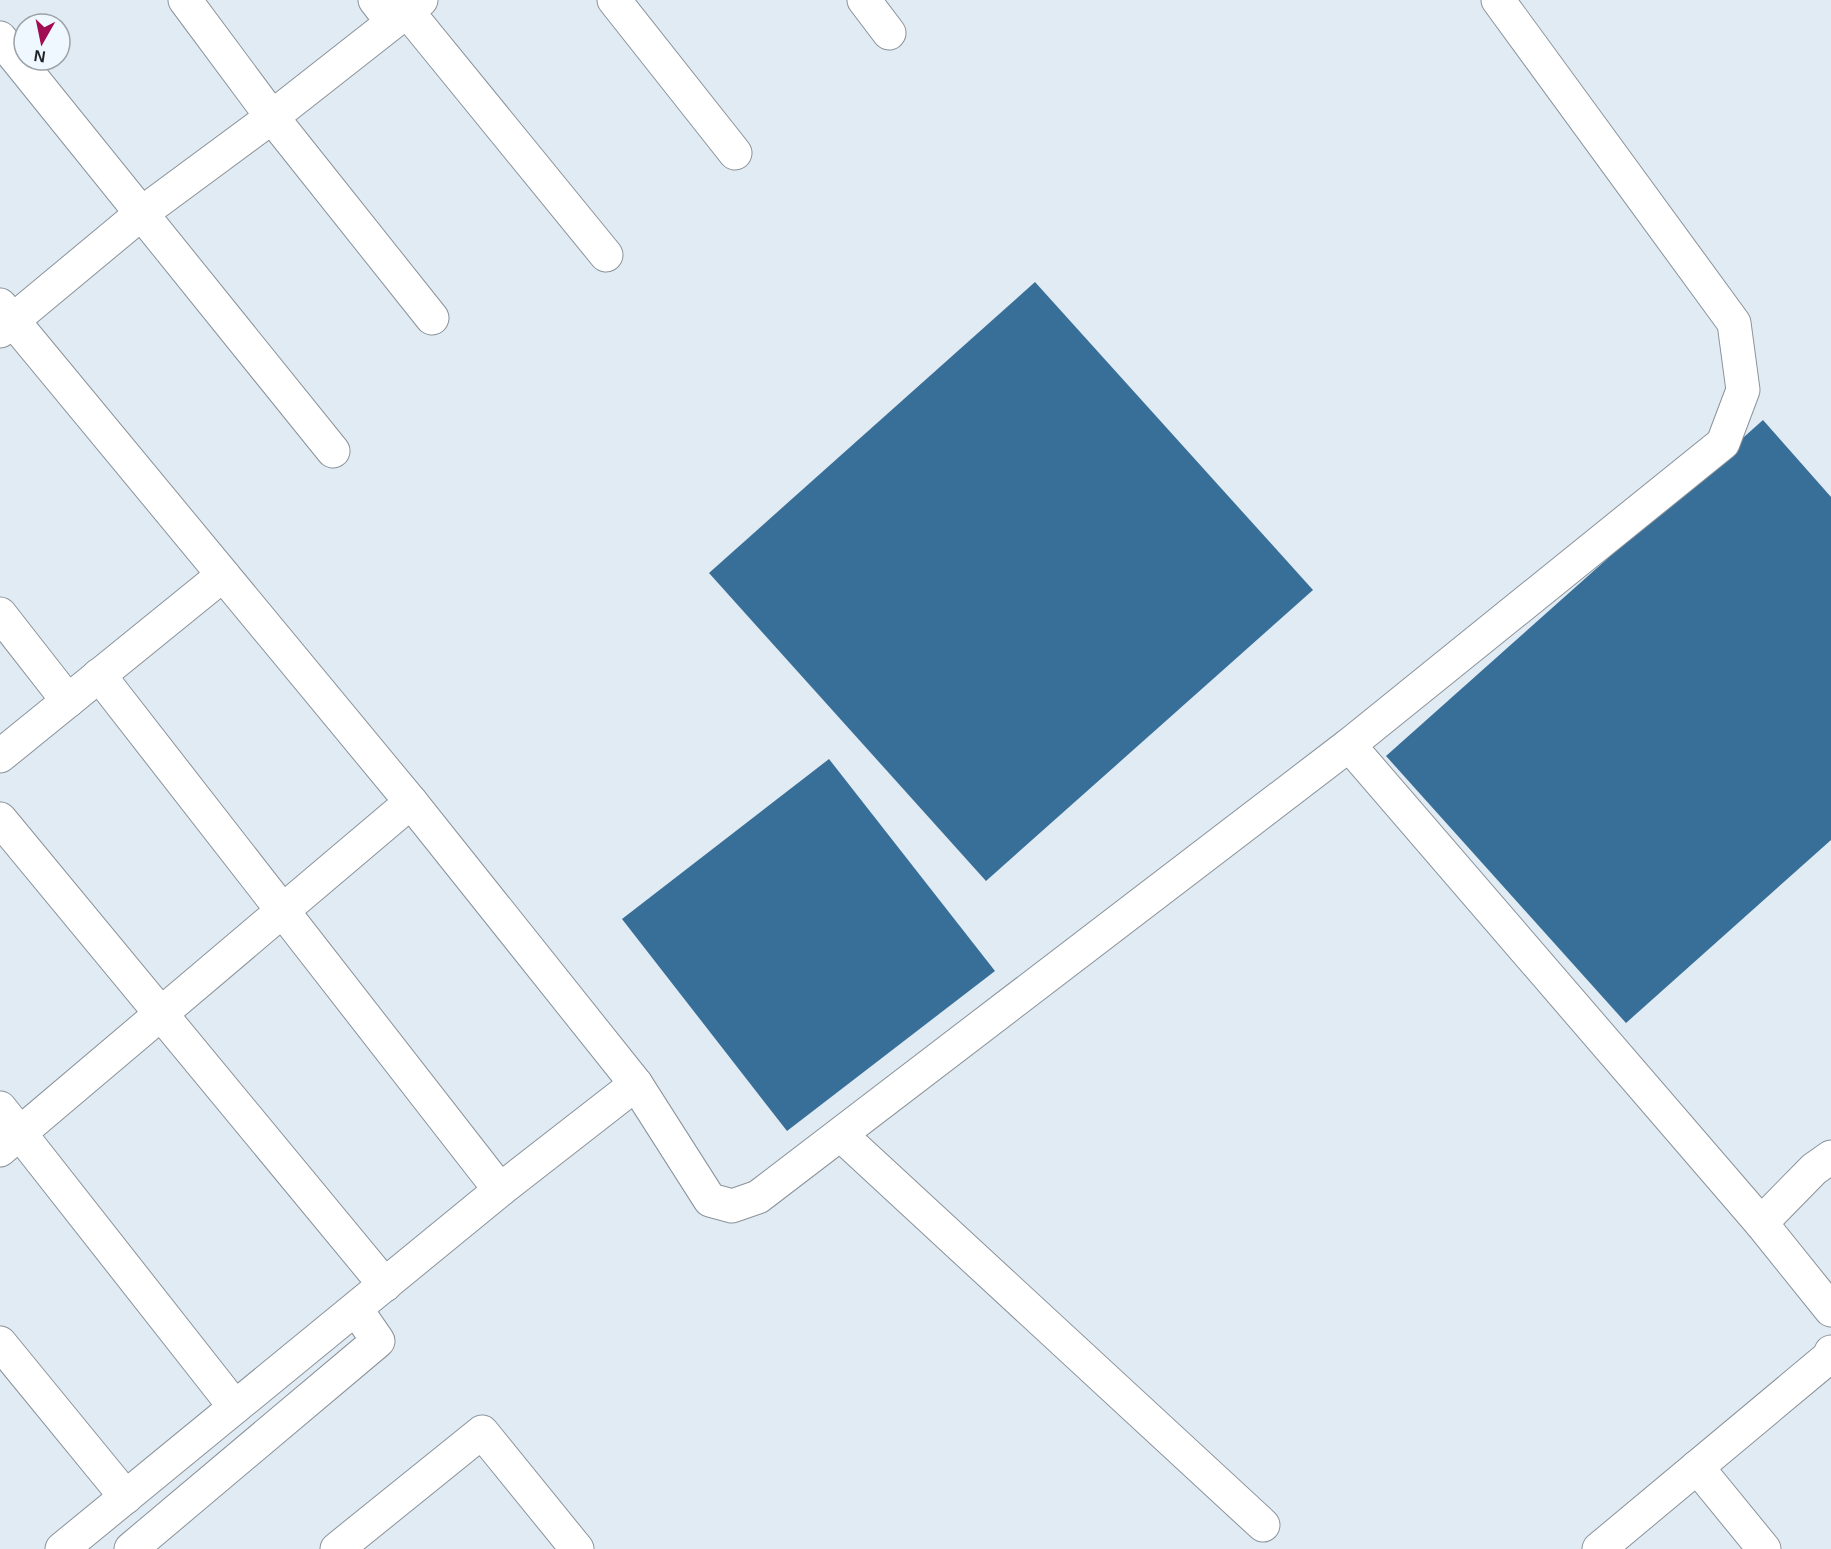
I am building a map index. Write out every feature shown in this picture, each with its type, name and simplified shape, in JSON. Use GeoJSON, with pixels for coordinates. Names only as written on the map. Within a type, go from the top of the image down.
{"type":"FeatureCollection","features":[{"type":"Feature","properties":{"kind":"street"},"geometry":{"type":"LineString","coordinates":[[185,0],[272,117],[432,318]]}},
{"type":"Feature","properties":{"kind":"street"},"geometry":{"type":"LineString","coordinates":[[614,0],[735,153]]}},
{"type":"Feature","properties":{"kind":"street"},"geometry":{"type":"LineString","coordinates":[[864,0],[889,33]]}},
{"type":"Feature","properties":{"kind":"street"},"geometry":{"type":"LineString","coordinates":[[606,255],[399,8],[272,117],[4,319],[223,575],[411,802],[636,1084],[710,1200],[732,1206],[758,1197],[841,1135],[1349,745],[1723,443],[1743,390],[1734,323],[1498,0]]}},
{"type":"Feature","properties":{"kind":"street"},"geometry":{"type":"LineString","coordinates":[[0,38],[333,451]]}},
{"type":"Feature","properties":{"kind":"street"},"geometry":{"type":"LineString","coordinates":[[0,756],[223,575]]}},
{"type":"Feature","properties":{"kind":"street"},"geometry":{"type":"LineString","coordinates":[[0,614],[68,701]]}},
{"type":"Feature","properties":{"kind":"street"},"geometry":{"type":"LineString","coordinates":[[99,675],[500,1190]]}},
{"type":"Feature","properties":{"kind":"street"},"geometry":{"type":"LineString","coordinates":[[1349,745],[1761,1223],[1831,1310]]}},
{"type":"Feature","properties":{"kind":"street"},"geometry":{"type":"LineString","coordinates":[[10,1142],[411,802]]}},
{"type":"Feature","properties":{"kind":"street"},"geometry":{"type":"LineString","coordinates":[[0,819],[385,1285]]}},
{"type":"Feature","properties":{"kind":"street"},"geometry":{"type":"LineString","coordinates":[[62,1549],[500,1190],[636,1084]]}},
{"type":"Feature","properties":{"kind":"street"},"geometry":{"type":"LineString","coordinates":[[0,1108],[10,1142],[235,1407]]}},
{"type":"Feature","properties":{"kind":"street"},"geometry":{"type":"LineString","coordinates":[[841,1135],[1263,1525]]}},
{"type":"Feature","properties":{"kind":"street"},"geometry":{"type":"LineString","coordinates":[[1761,1223],[1814,1169],[1831,1157]]}},
{"type":"Feature","properties":{"kind":"street"},"geometry":{"type":"LineString","coordinates":[[131,1549],[378,1341],[356,1309]]}},
{"type":"Feature","properties":{"kind":"street"},"geometry":{"type":"LineString","coordinates":[[0,1343],[126,1497]]}},
{"type":"Feature","properties":{"kind":"street"},"geometry":{"type":"LineString","coordinates":[[1599,1549],[1829,1357],[1831,1352]]}},
{"type":"Feature","properties":{"kind":"street"},"geometry":{"type":"LineString","coordinates":[[337,1549],[482,1432],[577,1549]]}},
{"type":"Feature","properties":{"kind":"street"},"geometry":{"type":"LineString","coordinates":[[1697,1467],[1764,1549]]}},
{"type":"Feature","properties":{"kind":"building"},"geometry":{"type":"Polygon","coordinates":[[[1035,282],[1313,590],[986,881],[709,573],[1035,282]]]}},
{"type":"Feature","properties":{"kind":"building"},"geometry":{"type":"Polygon","coordinates":[[[1763,420],[1831,497],[1831,840],[1626,1023],[1386,756],[1763,420]]]}},
{"type":"Feature","properties":{"kind":"building"},"geometry":{"type":"Polygon","coordinates":[[[829,759],[995,971],[787,1131],[622,919],[829,759]]]}}]}
